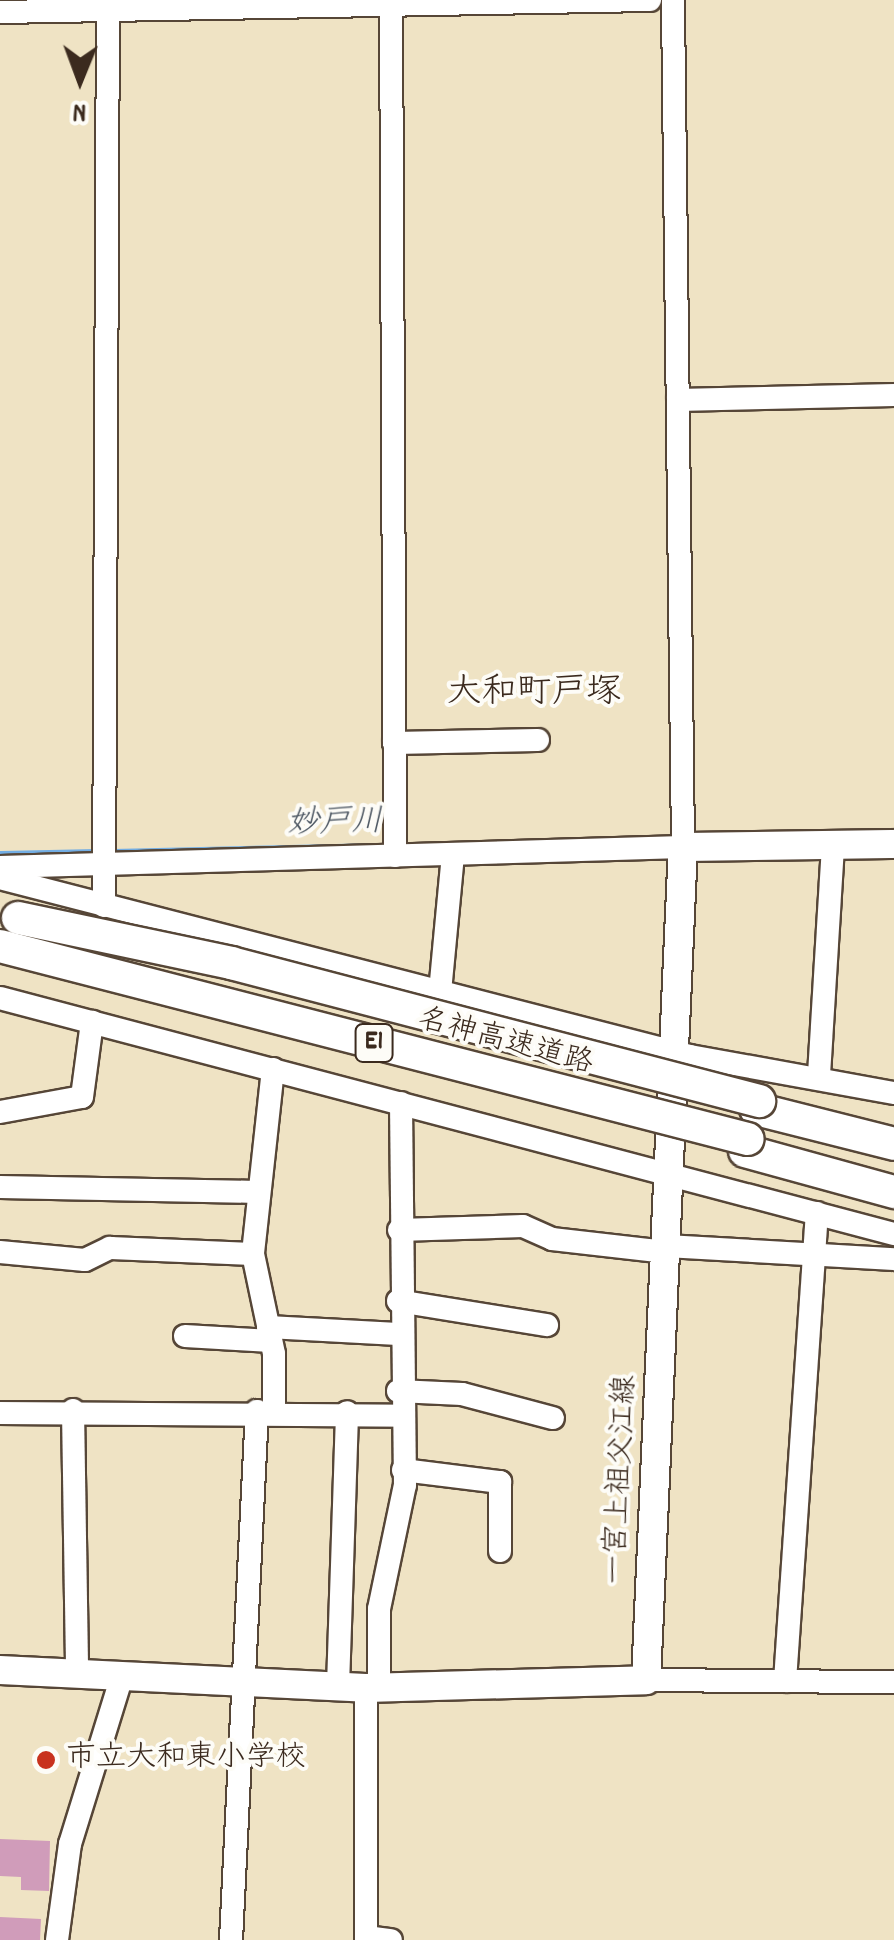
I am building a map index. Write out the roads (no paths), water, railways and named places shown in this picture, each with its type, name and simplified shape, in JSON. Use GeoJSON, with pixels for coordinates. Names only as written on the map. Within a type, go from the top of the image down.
{"type":"FeatureCollection","features":[{"type":"Feature","properties":{"kind":"highway"},"geometry":{"type":"LineString","coordinates":[[8,932],[232,963],[894,1136]]}},
{"type":"Feature","properties":{"kind":"highway"},"geometry":{"type":"LineString","coordinates":[[8,932],[894,1192]]}},
{"type":"Feature","properties":{"kind":"highway","name":"名神高速道路"},"geometry":{"type":"LineString","coordinates":[[8,932],[894,1144]]}},
{"type":"Feature","properties":{"kind":"highway","name":"名神高速道路"},"geometry":{"type":"LineString","coordinates":[[8,932],[894,1177]]}},
{"type":"Feature","properties":{"kind":"main road"},"geometry":{"type":"LineString","coordinates":[[683,847],[894,844]]}},
{"type":"Feature","properties":{"kind":"main road","name":"一宮上祖父江線"},"geometry":{"type":"LineString","coordinates":[[646,1680],[678,1052],[683,847]]}},
{"type":"Feature","properties":{"kind":"main road"},"geometry":{"type":"LineString","coordinates":[[0,1670],[361,1687],[646,1680]]}},
{"type":"Feature","properties":{"kind":"street"},"geometry":{"type":"LineString","coordinates":[[0,12],[108,5],[650,0]]}},
{"type":"Feature","properties":{"kind":"street"},"geometry":{"type":"LineString","coordinates":[[0,867],[110,855],[395,848],[453,855],[683,847],[673,0]]}},
{"type":"Feature","properties":{"kind":"street"},"geometry":{"type":"LineString","coordinates":[[391,2],[395,848]]}},
{"type":"Feature","properties":{"kind":"street"},"geometry":{"type":"LineString","coordinates":[[104,906],[110,855],[108,5]]}},
{"type":"Feature","properties":{"kind":"street"},"geometry":{"type":"LineString","coordinates":[[678,400],[894,395]]}},
{"type":"Feature","properties":{"kind":"street"},"geometry":{"type":"LineString","coordinates":[[394,743],[538,740]]}},
{"type":"Feature","properties":{"kind":"street"},"geometry":{"type":"LineString","coordinates":[[819,1076],[833,845]]}},
{"type":"Feature","properties":{"kind":"street"},"geometry":{"type":"LineString","coordinates":[[440,992],[453,855]]}},
{"type":"Feature","properties":{"kind":"street"},"geometry":{"type":"LineString","coordinates":[[0,878],[678,1052],[819,1076],[894,1094]]}},
{"type":"Feature","properties":{"kind":"street"},"geometry":{"type":"LineString","coordinates":[[0,998],[670,1168],[894,1234]]}},
{"type":"Feature","properties":{"kind":"street"},"geometry":{"type":"LineString","coordinates":[[0,1112],[82,1097],[92,1022]]}},
{"type":"Feature","properties":{"kind":"street"},"geometry":{"type":"LineString","coordinates":[[232,1940],[270,1334],[253,1254],[255,1192],[273,1069]]}},
{"type":"Feature","properties":{"kind":"street"},"geometry":{"type":"LineString","coordinates":[[361,1687],[404,1470],[398,1391],[402,1102]]}},
{"type":"Feature","properties":{"kind":"street"},"geometry":{"type":"LineString","coordinates":[[0,1187],[255,1192]]}},
{"type":"Feature","properties":{"kind":"street"},"geometry":{"type":"LineString","coordinates":[[786,1682],[817,1213]]}},
{"type":"Feature","properties":{"kind":"street"},"geometry":{"type":"LineString","coordinates":[[399,1230],[523,1226],[552,1238],[666,1249],[894,1258]]}},
{"type":"Feature","properties":{"kind":"street"},"geometry":{"type":"LineString","coordinates":[[0,1252],[86,1260],[110,1248],[253,1254]]}},
{"type":"Feature","properties":{"kind":"street"},"geometry":{"type":"LineString","coordinates":[[398,1301],[546,1325]]}},
{"type":"Feature","properties":{"kind":"street"},"geometry":{"type":"LineString","coordinates":[[185,1336],[398,1334]]}},
{"type":"Feature","properties":{"kind":"street"},"geometry":{"type":"LineString","coordinates":[[398,1391],[462,1394],[552,1418]]}},
{"type":"Feature","properties":{"kind":"street"},"geometry":{"type":"LineString","coordinates":[[73,1410],[77,1674]]}},
{"type":"Feature","properties":{"kind":"street"},"geometry":{"type":"LineString","coordinates":[[0,1413],[266,1411],[399,1416]]}},
{"type":"Feature","properties":{"kind":"street"},"geometry":{"type":"LineString","coordinates":[[347,1412],[361,1687],[366,1938],[392,1940]]}},
{"type":"Feature","properties":{"kind":"street"},"geometry":{"type":"LineString","coordinates":[[404,1470],[500,1482],[500,1551]]}},
{"type":"Feature","properties":{"kind":"street"},"geometry":{"type":"LineString","coordinates":[[57,1940],[70,1844],[122,1676]]}},
{"type":"Feature","properties":{"kind":"street"},"geometry":{"type":"LineString","coordinates":[[646,1680],[894,1682]]}},
{"type":"Feature","properties":{"kind":"waterway","name":"妙戸川"},"geometry":{"type":"LineString","coordinates":[[113,851],[382,845]]}},
{"type":"Feature","properties":{"kind":"waterway","name":"妙戸川"},"geometry":{"type":"LineString","coordinates":[[0,853],[97,851]]}},
{"type":"Feature","properties":{"kind":"place","name":"市立大和東小学校"},"geometry":{"type":"Point","coordinates":[46,1760]}},
{"type":"Feature","properties":{"kind":"district","name":"大和町戸塚"},"geometry":{"type":"Point","coordinates":[534,694]}}]}
